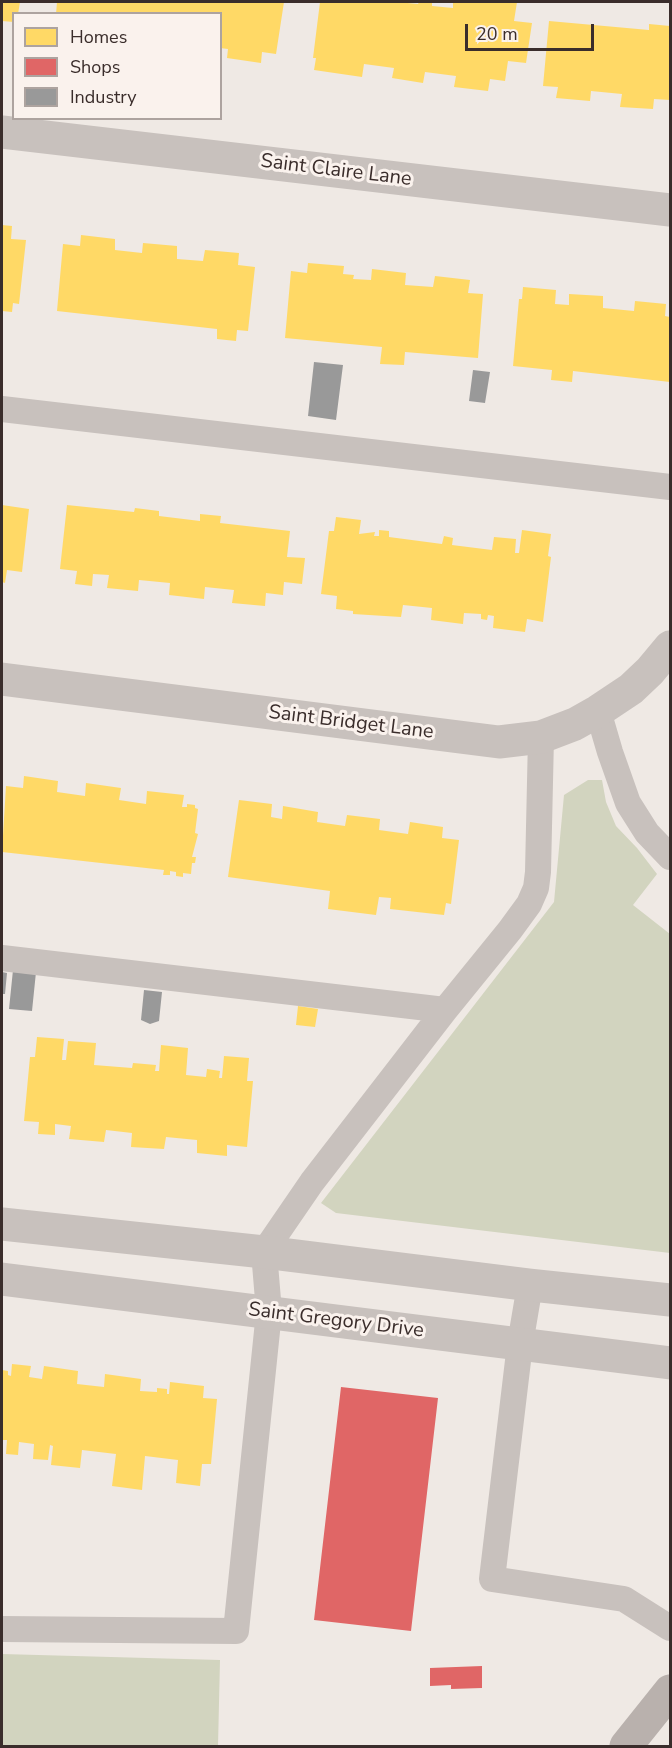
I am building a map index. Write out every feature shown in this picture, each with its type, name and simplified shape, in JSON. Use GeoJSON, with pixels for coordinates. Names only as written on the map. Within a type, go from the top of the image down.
{"type":"FeatureCollection","features":[{"type":"Feature","properties":{"kind":"main road"},"geometry":{"type":"LineString","coordinates":[[626,1746],[670,1691]]}},
{"type":"Feature","properties":{"kind":"street","name":"Saint Claire Lane"},"geometry":{"type":"LineString","coordinates":[[2,132],[670,210]]}},
{"type":"Feature","properties":{"kind":"street","name":"Saint Bridget Lane"},"geometry":{"type":"LineString","coordinates":[[2,679],[500,741],[541,737],[575,724],[631,689],[670,647]]}},
{"type":"Feature","properties":{"kind":"street"},"geometry":{"type":"LineString","coordinates":[[2,1224],[670,1300]]}},
{"type":"Feature","properties":{"kind":"street","name":"Saint Gregory Drive"},"geometry":{"type":"LineString","coordinates":[[2,1279],[670,1363]]}},
{"type":"Feature","properties":{"kind":"lane"},"geometry":{"type":"LineString","coordinates":[[2,409],[670,487]]}},
{"type":"Feature","properties":{"kind":"lane"},"geometry":{"type":"LineString","coordinates":[[598,711],[628,803],[647,833],[670,857]]}},
{"type":"Feature","properties":{"kind":"lane"},"geometry":{"type":"LineString","coordinates":[[2,1629],[236,1631],[269,1312],[264,1252],[312,1182],[529,904],[536,888],[538,872],[541,737]]}},
{"type":"Feature","properties":{"kind":"lane"},"geometry":{"type":"LineString","coordinates":[[2,958],[445,1010]]}},
{"type":"Feature","properties":{"kind":"lane"},"geometry":{"type":"LineString","coordinates":[[530,1285],[520,1344],[492,1580],[624,1599],[670,1628]]}},
{"type":"Feature","properties":{"kind":"green space"},"geometry":{"type":"Polygon","coordinates":[[[588,780],[602,780],[606,802],[616,826],[657,874],[633,905],[670,934],[670,1253],[336,1213],[321,1203],[554,902],[564,795],[588,780]]]}},
{"type":"Feature","properties":{"kind":"green space"},"geometry":{"type":"Polygon","coordinates":[[[2,1654],[220,1660],[218,1746],[2,1746],[2,1654]]]}},
{"type":"Feature","properties":{"kind":"building: Homes"},"geometry":{"type":"Polygon","coordinates":[[[2,2],[20,2],[18,12],[12,12],[12,22],[2,21],[2,2]]]}},
{"type":"Feature","properties":{"kind":"building: Homes"},"geometry":{"type":"Polygon","coordinates":[[[57,2],[284,2],[276,54],[262,52],[261,63],[227,58],[228,49],[222,48],[222,12],[56,12],[57,2]]]}},
{"type":"Feature","properties":{"kind":"building: Homes"},"geometry":{"type":"Polygon","coordinates":[[[320,2],[418,4],[419,2],[432,2],[432,6],[453,8],[453,2],[517,2],[514,21],[532,23],[526,63],[508,61],[505,81],[490,79],[488,91],[454,87],[456,76],[425,72],[423,83],[392,78],[394,68],[364,64],[362,77],[314,70],[316,58],[313,58],[320,2]]]}},
{"type":"Feature","properties":{"kind":"building: Homes"},"geometry":{"type":"Polygon","coordinates":[[[549,21],[649,30],[649,24],[670,26],[670,100],[654,99],[653,109],[620,107],[622,94],[591,91],[590,101],[556,98],[558,87],[543,86],[549,21]]]}},
{"type":"Feature","properties":{"kind":"building: Homes"},"geometry":{"type":"Polygon","coordinates":[[[2,225],[12,226],[11,239],[26,240],[19,304],[13,303],[12,312],[2,311],[2,225]]]}},
{"type":"Feature","properties":{"kind":"building: Homes"},"geometry":{"type":"Polygon","coordinates":[[[81,235],[115,239],[115,250],[142,253],[143,243],[177,246],[177,259],[203,261],[205,250],[239,253],[238,265],[255,267],[248,331],[237,330],[236,341],[217,339],[217,329],[57,311],[63,244],[80,246],[81,235]]]}},
{"type":"Feature","properties":{"kind":"building: Homes"},"geometry":{"type":"Polygon","coordinates":[[[308,263],[344,266],[343,274],[354,275],[353,279],[371,280],[372,269],[406,273],[405,285],[433,287],[435,276],[470,280],[468,293],[483,294],[478,358],[405,352],[404,365],[380,364],[382,347],[285,338],[291,271],[307,273],[308,263]]]}},
{"type":"Feature","properties":{"kind":"building: Homes"},"geometry":{"type":"Polygon","coordinates":[[[523,287],[556,290],[555,304],[569,305],[569,294],[603,296],[603,308],[634,311],[635,301],[666,304],[665,316],[670,317],[670,382],[573,371],[572,382],[551,380],[552,370],[513,366],[519,299],[522,299],[523,287]]]}},
{"type":"Feature","properties":{"kind":"building: Homes"},"geometry":{"type":"Polygon","coordinates":[[[2,505],[29,509],[22,572],[7,570],[5,583],[2,582],[2,505]]]}},
{"type":"Feature","properties":{"kind":"building: Homes"},"geometry":{"type":"Polygon","coordinates":[[[67,505],[134,512],[135,508],[159,511],[159,516],[200,521],[200,514],[221,516],[220,523],[290,531],[287,557],[305,558],[302,584],[284,582],[283,595],[266,593],[265,606],[232,603],[234,590],[205,587],[204,599],[169,595],[170,583],[139,580],[138,591],[107,588],[109,575],[93,574],[92,586],[75,584],[77,571],[60,569],[67,505]]]}},
{"type":"Feature","properties":{"kind":"building: Homes"},"geometry":{"type":"Polygon","coordinates":[[[336,517],[361,520],[359,534],[375,532],[374,536],[379,536],[379,530],[389,531],[389,537],[442,544],[444,536],[453,538],[452,545],[492,550],[494,537],[516,539],[515,553],[519,553],[522,530],[551,534],[548,556],[551,557],[543,622],[527,619],[525,632],[493,628],[494,616],[488,615],[487,620],[481,619],[481,614],[464,613],[463,624],[431,620],[432,608],[403,605],[401,617],[353,614],[353,611],[336,609],[337,596],[321,594],[329,531],[334,531],[336,517]]]}},
{"type":"Feature","properties":{"kind":"building: Homes"},"geometry":{"type":"Polygon","coordinates":[[[24,776],[58,781],[57,792],[85,796],[86,783],[121,788],[119,800],[146,804],[147,791],[184,795],[182,807],[187,807],[187,804],[195,805],[198,809],[195,833],[198,834],[192,857],[196,857],[195,863],[192,863],[191,874],[183,873],[183,877],[176,876],[176,872],[170,871],[170,875],[163,875],[164,870],[2,852],[6,786],[23,788],[24,776]]]}},
{"type":"Feature","properties":{"kind":"building: Homes"},"geometry":{"type":"Polygon","coordinates":[[[239,800],[272,804],[271,817],[282,819],[283,806],[318,812],[317,822],[345,826],[347,815],[380,819],[379,830],[408,834],[410,822],[443,827],[442,838],[459,840],[451,904],[446,903],[444,915],[390,909],[391,898],[379,897],[376,915],[328,909],[330,891],[228,877],[239,800]]]}},
{"type":"Feature","properties":{"kind":"building: Homes"},"geometry":{"type":"Polygon","coordinates":[[[298,1006],[318,1009],[315,1027],[296,1025],[298,1006]]]}},
{"type":"Feature","properties":{"kind":"building: Homes"},"geometry":{"type":"Polygon","coordinates":[[[37,1037],[64,1039],[62,1060],[66,1060],[68,1041],[96,1043],[94,1065],[132,1068],[133,1063],[156,1065],[155,1071],[159,1071],[161,1045],[188,1048],[186,1075],[206,1077],[207,1069],[220,1071],[219,1078],[222,1078],[224,1056],[249,1058],[247,1081],[253,1081],[247,1147],[227,1145],[227,1156],[197,1153],[197,1140],[166,1137],[164,1149],[131,1147],[132,1133],[106,1130],[104,1142],[69,1139],[71,1126],[55,1124],[55,1135],[38,1134],[39,1122],[24,1121],[30,1057],[35,1057],[37,1037]]]}},
{"type":"Feature","properties":{"kind":"building: Homes"},"geometry":{"type":"Polygon","coordinates":[[[12,1364],[31,1366],[29,1377],[42,1379],[44,1366],[78,1371],[77,1384],[104,1387],[105,1374],[141,1379],[140,1391],[157,1392],[157,1388],[167,1389],[167,1394],[169,1394],[170,1382],[204,1386],[203,1398],[217,1399],[211,1464],[202,1464],[200,1486],[176,1483],[178,1460],[145,1456],[142,1490],[112,1486],[116,1454],[82,1450],[80,1468],[51,1465],[53,1446],[50,1445],[48,1460],[33,1459],[34,1444],[19,1442],[18,1455],[6,1454],[7,1440],[2,1440],[2,1370],[8,1371],[8,1375],[11,1376],[12,1364]]]}},
{"type":"Feature","properties":{"kind":"building: Shops"},"geometry":{"type":"Polygon","coordinates":[[[341,1387],[438,1398],[411,1631],[314,1620],[341,1387]]]}},
{"type":"Feature","properties":{"kind":"building: Shops"},"geometry":{"type":"Polygon","coordinates":[[[482,1666],[482,1688],[451,1689],[451,1685],[430,1686],[430,1668],[482,1666]]]}},
{"type":"Feature","properties":{"kind":"building: Industry"},"geometry":{"type":"Polygon","coordinates":[[[314,362],[343,365],[336,420],[308,416],[314,362]]]}},
{"type":"Feature","properties":{"kind":"building: Industry"},"geometry":{"type":"Polygon","coordinates":[[[473,370],[490,372],[485,403],[469,401],[473,370]]]}},
{"type":"Feature","properties":{"kind":"building: Industry"},"geometry":{"type":"Polygon","coordinates":[[[13,970],[36,972],[32,1011],[9,1009],[13,970]]]}},
{"type":"Feature","properties":{"kind":"building: Industry"},"geometry":{"type":"Polygon","coordinates":[[[2,972],[7,973],[5,994],[2,994],[2,972]]]}},
{"type":"Feature","properties":{"kind":"building: Industry"},"geometry":{"type":"Polygon","coordinates":[[[144,990],[162,992],[159,1021],[150,1024],[141,1020],[144,990]]]}}]}
